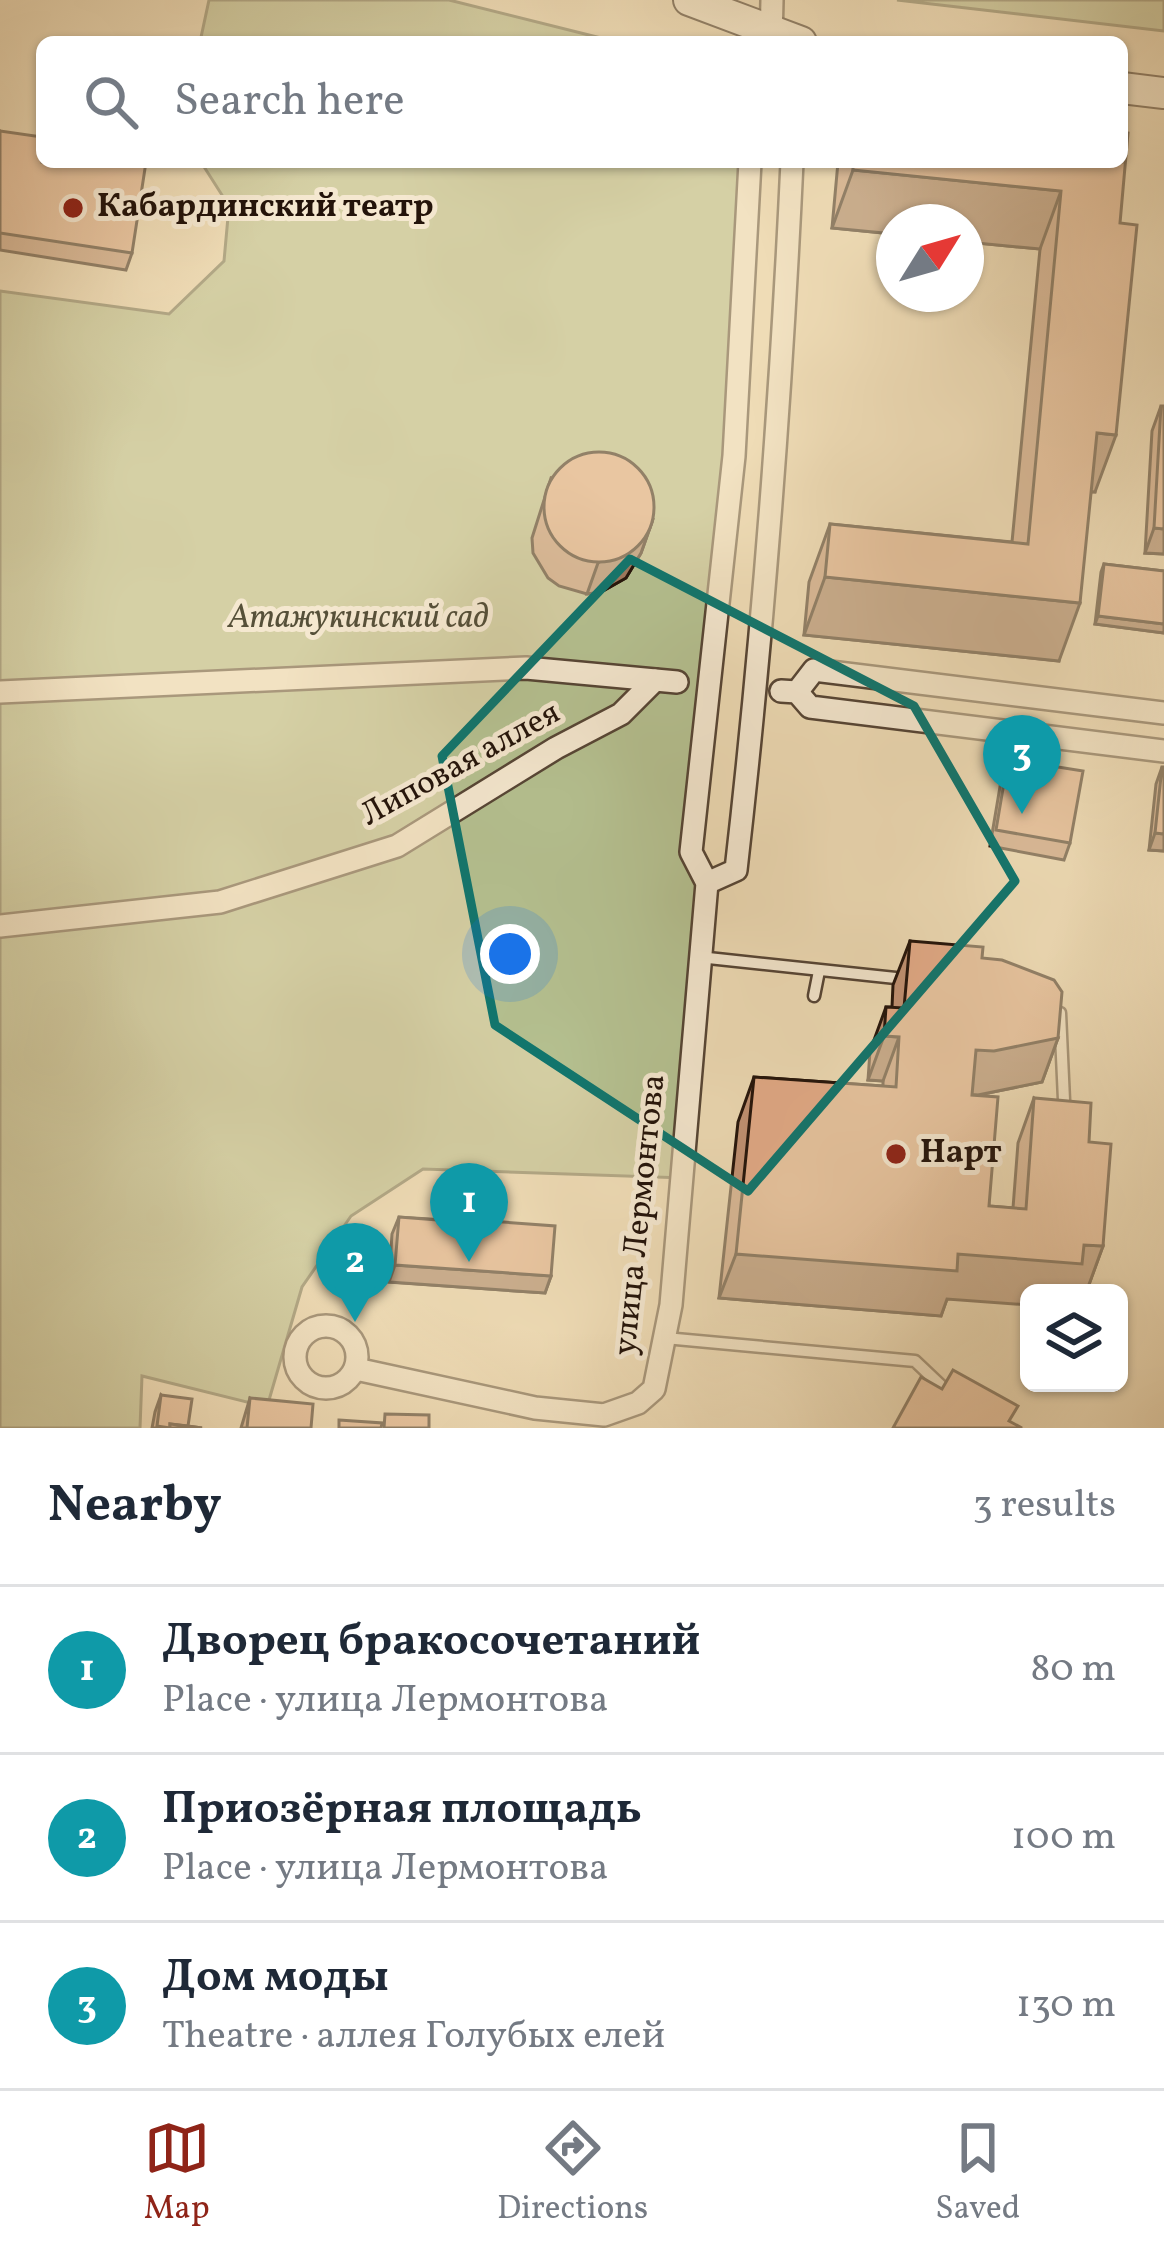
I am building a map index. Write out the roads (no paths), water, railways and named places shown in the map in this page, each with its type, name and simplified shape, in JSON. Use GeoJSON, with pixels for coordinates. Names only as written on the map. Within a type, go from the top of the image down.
{"type":"FeatureCollection","features":[{"type":"Feature","properties":{"kind":"main road"},"geometry":{"type":"LineString","coordinates":[[689,0],[771,24]]}},
{"type":"Feature","properties":{"kind":"main road"},"geometry":{"type":"LineString","coordinates":[[1128,89],[1164,93]]}},
{"type":"Feature","properties":{"kind":"street","name":"улица Лермонтова"},"geometry":{"type":"LineString","coordinates":[[356,1369],[535,1408],[604,1414],[638,1403],[654,1389],[665,1339],[684,1178],[707,883],[691,852],[734,456],[750,168]]}},
{"type":"Feature","properties":{"kind":"street"},"geometry":{"type":"LineString","coordinates":[[707,883],[736,870],[776,460],[792,168]]}},
{"type":"Feature","properties":{"kind":"street"},"geometry":{"type":"LineString","coordinates":[[734,456],[776,460]]}},
{"type":"Feature","properties":{"kind":"street","name":"Липовая аллея"},"geometry":{"type":"LineString","coordinates":[[0,692],[526,668],[666,681],[622,714],[556,748],[398,847],[220,902],[0,926]]}},
{"type":"Feature","properties":{"kind":"street"},"geometry":{"type":"LineString","coordinates":[[1164,713],[814,670],[789,692],[810,707],[1164,751]]}},
{"type":"Feature","properties":{"kind":"lane"},"geometry":{"type":"LineString","coordinates":[[699,957],[923,981]]}},
{"type":"Feature","properties":{"kind":"lane"},"geometry":{"type":"LineString","coordinates":[[814,996],[819,971]]}},
{"type":"Feature","properties":{"kind":"lane"},"geometry":{"type":"LineString","coordinates":[[1041,1007],[1060,1013],[1064,1100]]}},
{"type":"Feature","properties":{"kind":"lane"},"geometry":{"type":"LineString","coordinates":[[665,1339],[915,1361],[958,1401]]}},
{"type":"Feature","properties":{"kind":"place","name":"Кабардинский театр"},"geometry":{"type":"Point","coordinates":[73,208]}},
{"type":"Feature","properties":{"kind":"place","name":"Дом моды"},"geometry":{"type":"Point","coordinates":[1022,814]}},
{"type":"Feature","properties":{"kind":"place","name":"Нарт"},"geometry":{"type":"Point","coordinates":[896,1154]}},
{"type":"Feature","properties":{"kind":"place","name":"Дворец бракосочетаний"},"geometry":{"type":"Point","coordinates":[469,1262]}},
{"type":"Feature","properties":{"kind":"place","name":"Приозёрная площадь"},"geometry":{"type":"Point","coordinates":[355,1322]}},
{"type":"Feature","properties":{"kind":"park label","name":"Атажукинский сад"},"geometry":{"type":"Point","coordinates":[358,619]}}]}
